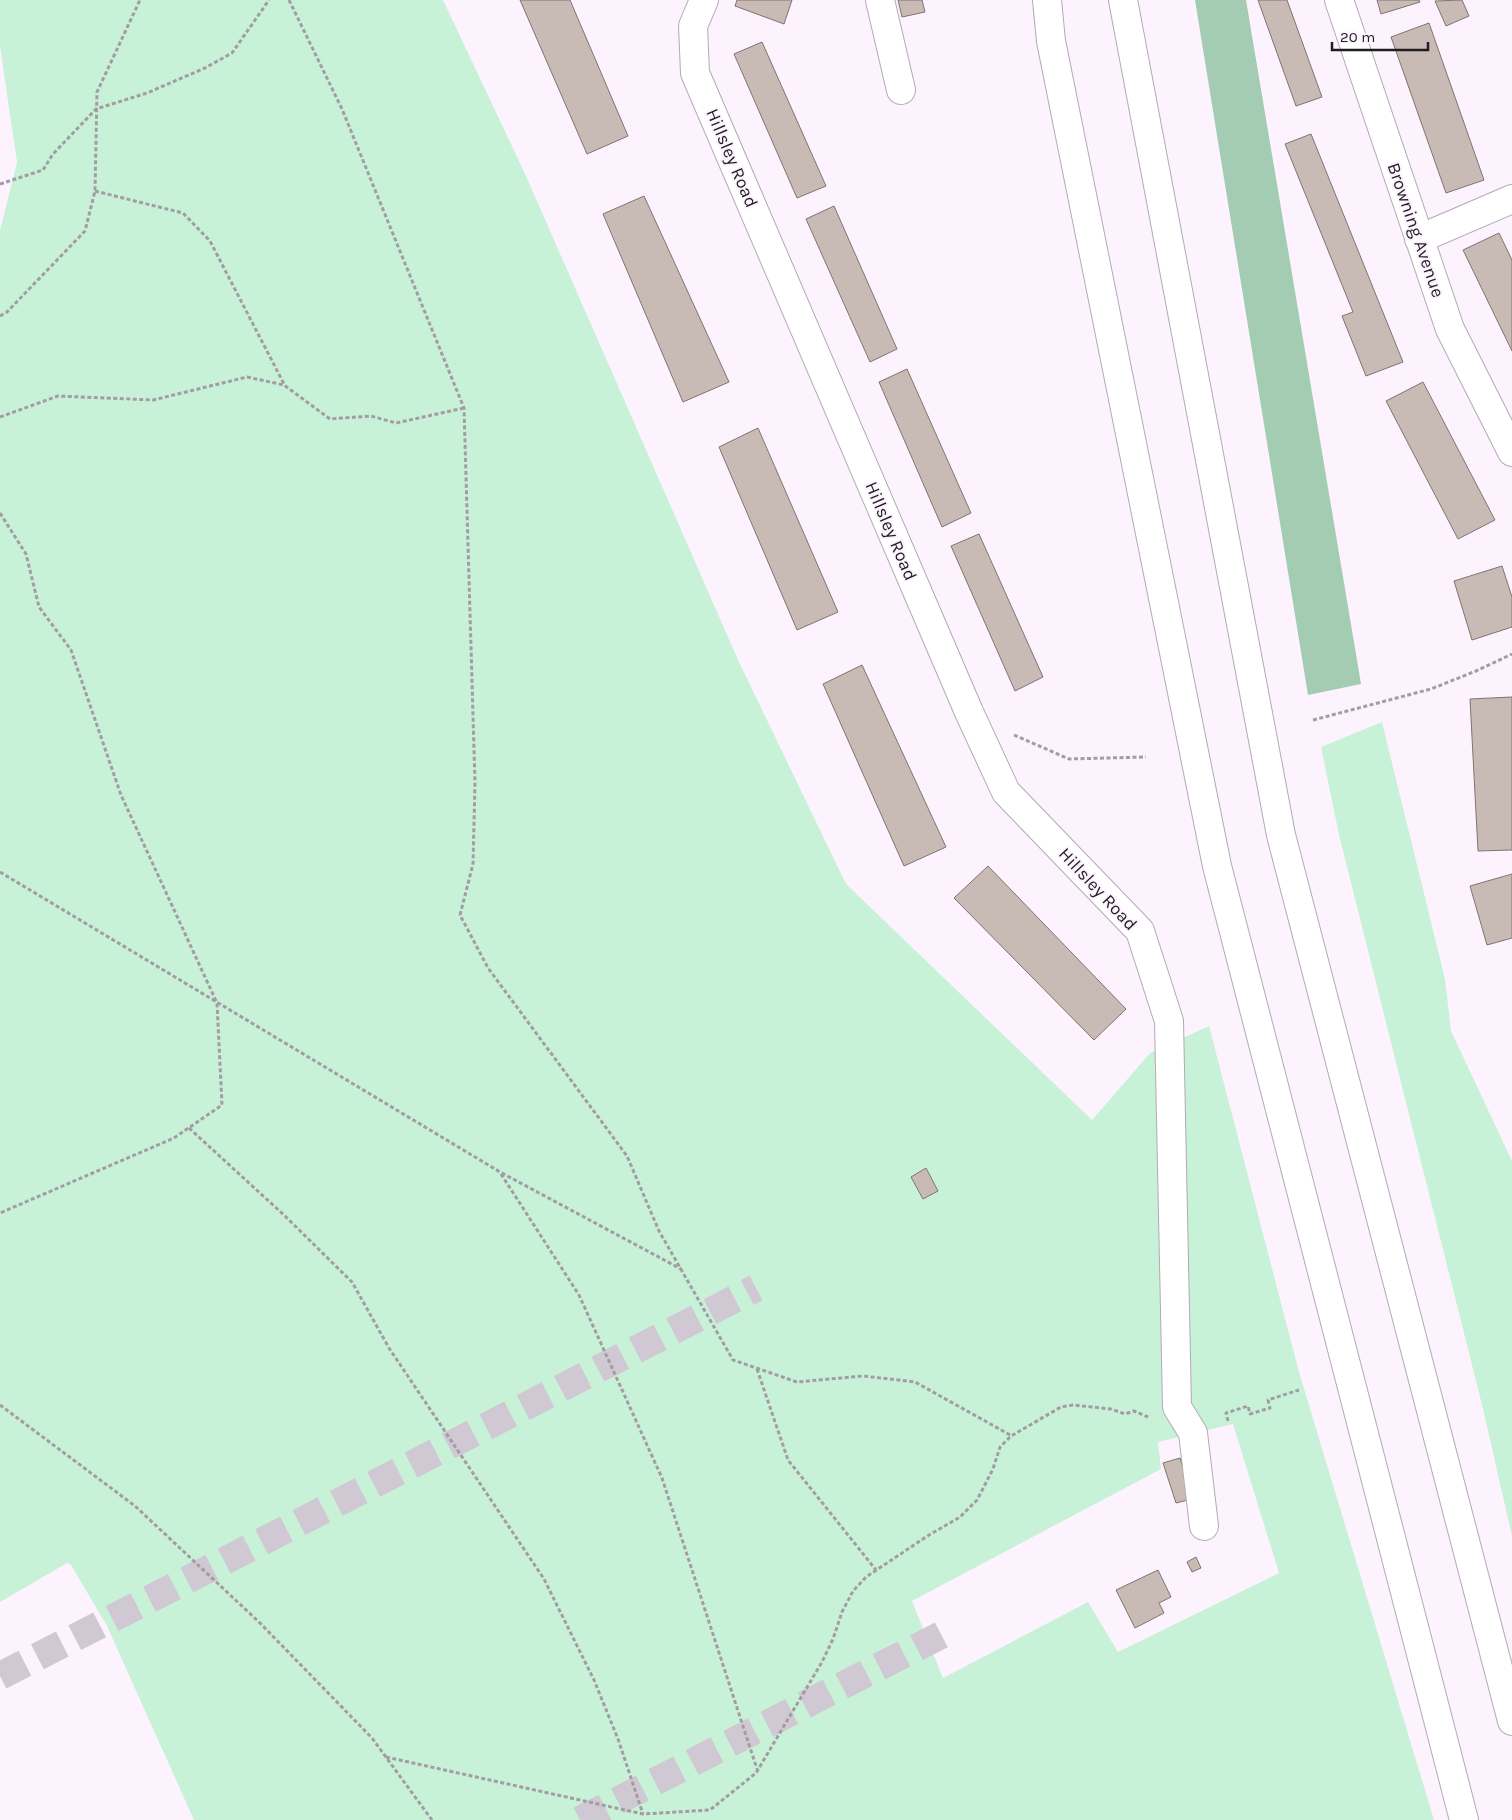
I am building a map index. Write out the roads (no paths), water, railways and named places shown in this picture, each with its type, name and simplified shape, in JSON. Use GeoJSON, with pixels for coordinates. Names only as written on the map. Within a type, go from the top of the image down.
{"type":"FeatureCollection","features":[{"type":"Feature","properties":{"kind":"main road","name":"Hillsley Road"},"geometry":{"type":"LineString","coordinates":[[704,0],[693,26],[695,73],[969,712],[1006,792],[1140,931],[1169,1021],[1178,1407],[1193,1433],[1204,1526]]}},
{"type":"Feature","properties":{"kind":"main road"},"geometry":{"type":"LineString","coordinates":[[880,0],[901,90]]}},
{"type":"Feature","properties":{"kind":"main road"},"geometry":{"type":"LineString","coordinates":[[1046,0],[1051,42],[1216,866],[1464,1820]]}},
{"type":"Feature","properties":{"kind":"main road"},"geometry":{"type":"LineString","coordinates":[[1123,0],[1281,834],[1512,1721]]}},
{"type":"Feature","properties":{"kind":"main road","name":"Browning Avenue"},"geometry":{"type":"LineString","coordinates":[[1339,0],[1450,329],[1512,452]]}},
{"type":"Feature","properties":{"kind":"main road"},"geometry":{"type":"LineString","coordinates":[[1419,239],[1512,199]]}},
{"type":"Feature","properties":{"kind":"tunnel"},"geometry":{"type":"LineString","coordinates":[[0,1676],[756,1288]]}},
{"type":"Feature","properties":{"kind":"tunnel"},"geometry":{"type":"LineString","coordinates":[[580,1820],[943,1634]]}}]}
